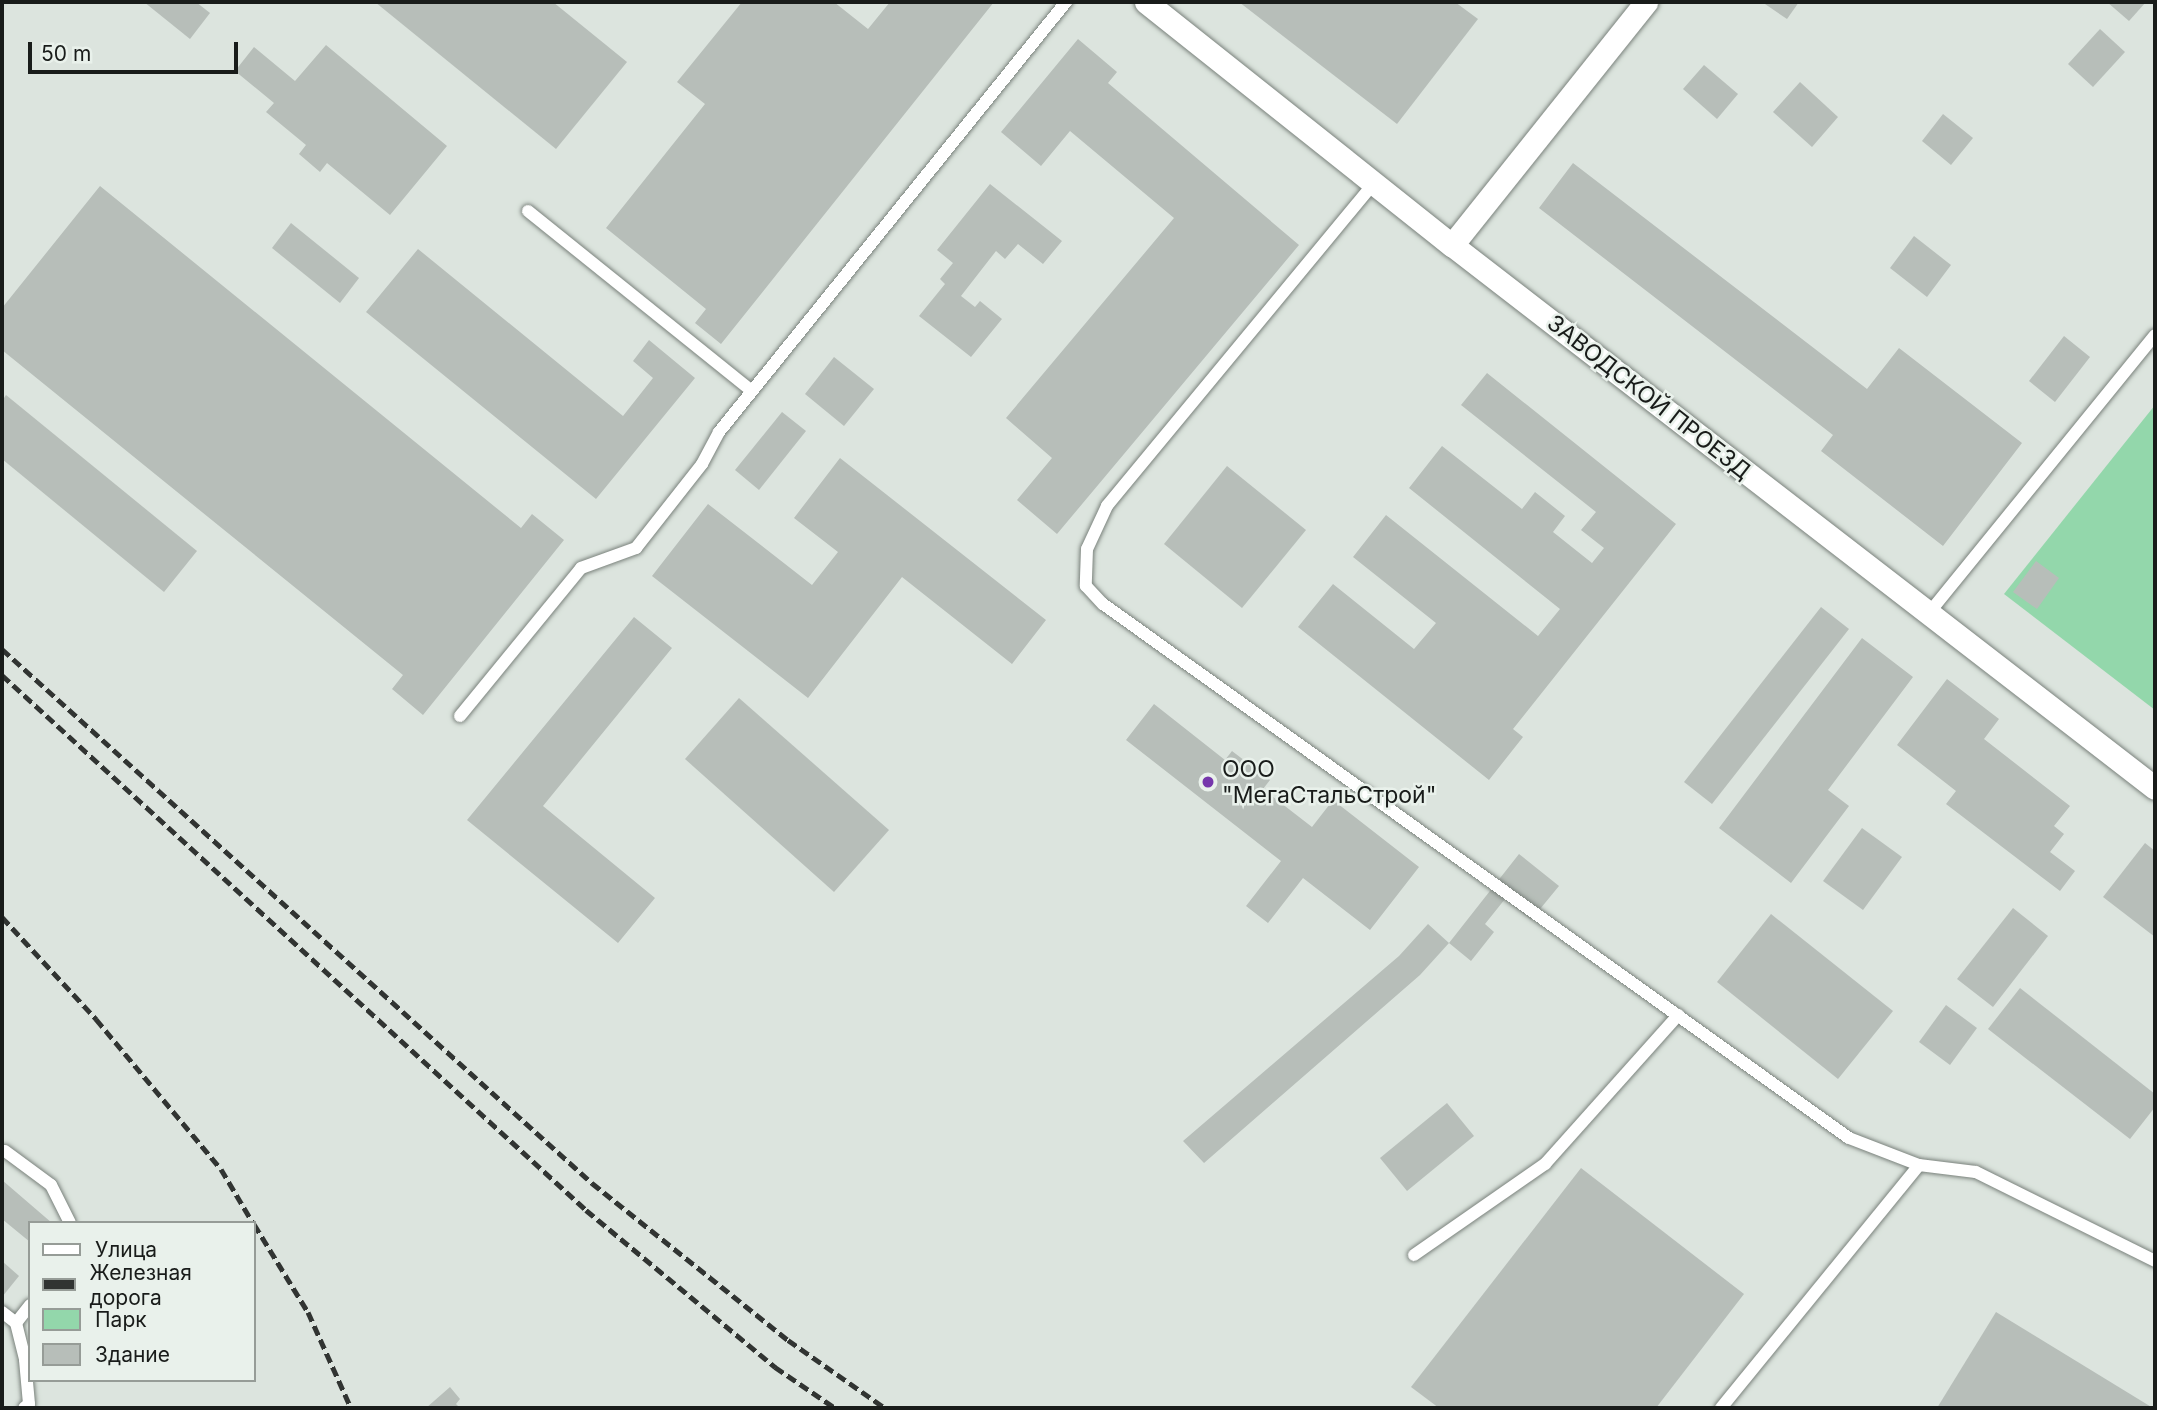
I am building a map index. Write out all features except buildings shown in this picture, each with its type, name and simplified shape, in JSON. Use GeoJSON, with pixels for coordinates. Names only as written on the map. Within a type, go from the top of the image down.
{"type":"FeatureCollection","features":[{"type":"Feature","properties":{"kind":"street","name":"ЗАВОДСКОЙ ПРОЕЗД"},"geometry":{"type":"LineString","coordinates":[[1146,2],[1452,244],[2155,788]]}},
{"type":"Feature","properties":{"kind":"street"},"geometry":{"type":"LineString","coordinates":[[1452,244],[1646,2]]}},
{"type":"Feature","properties":{"kind":"lane"},"geometry":{"type":"LineString","coordinates":[[460,716],[581,568],[636,548],[702,464],[719,432],[1066,2]]}},
{"type":"Feature","properties":{"kind":"lane"},"geometry":{"type":"LineString","coordinates":[[1374,183],[1107,506],[1087,549],[1086,586],[1103,604],[1849,1138],[1919,1165],[1976,1172],[2155,1261]]}},
{"type":"Feature","properties":{"kind":"lane"},"geometry":{"type":"LineString","coordinates":[[527,211],[752,391]]}},
{"type":"Feature","properties":{"kind":"lane"},"geometry":{"type":"LineString","coordinates":[[1929,614],[2155,335]]}},
{"type":"Feature","properties":{"kind":"lane"},"geometry":{"type":"LineString","coordinates":[[1414,1255],[1545,1164],[1678,1015]]}},
{"type":"Feature","properties":{"kind":"lane"},"geometry":{"type":"LineString","coordinates":[[5,1151],[51,1185],[69,1221]]}},
{"type":"Feature","properties":{"kind":"lane"},"geometry":{"type":"LineString","coordinates":[[1721,1408],[1919,1165]]}},
{"type":"Feature","properties":{"kind":"lane"},"geometry":{"type":"LineString","coordinates":[[16,1323],[28,1308]]}},
{"type":"Feature","properties":{"kind":"lane"},"geometry":{"type":"LineString","coordinates":[[2,1312],[16,1323],[25,1360],[29,1404],[24,1408]]}},
{"type":"Feature","properties":{"kind":"green space"},"geometry":{"type":"Polygon","coordinates":[[[2155,405],[2155,710],[2004,594],[2155,405]]]}},
{"type":"Feature","properties":{"kind":"railway"},"geometry":{"type":"LineString","coordinates":[[2,649],[592,1183],[788,1340],[885,1408]]}},
{"type":"Feature","properties":{"kind":"railway"},"geometry":{"type":"LineString","coordinates":[[2,675],[586,1210],[775,1367],[835,1408]]}},
{"type":"Feature","properties":{"kind":"railway"},"geometry":{"type":"LineString","coordinates":[[2,917],[96,1019],[221,1169],[252,1221]]}},
{"type":"Feature","properties":{"kind":"railway"},"geometry":{"type":"LineString","coordinates":[[256,1227],[308,1312],[351,1408]]}},
{"type":"Feature","properties":{"kind":"place","name":"ООО \"МегаСтальСтрой\""},"geometry":{"type":"Point","coordinates":[1208,782]}}]}
